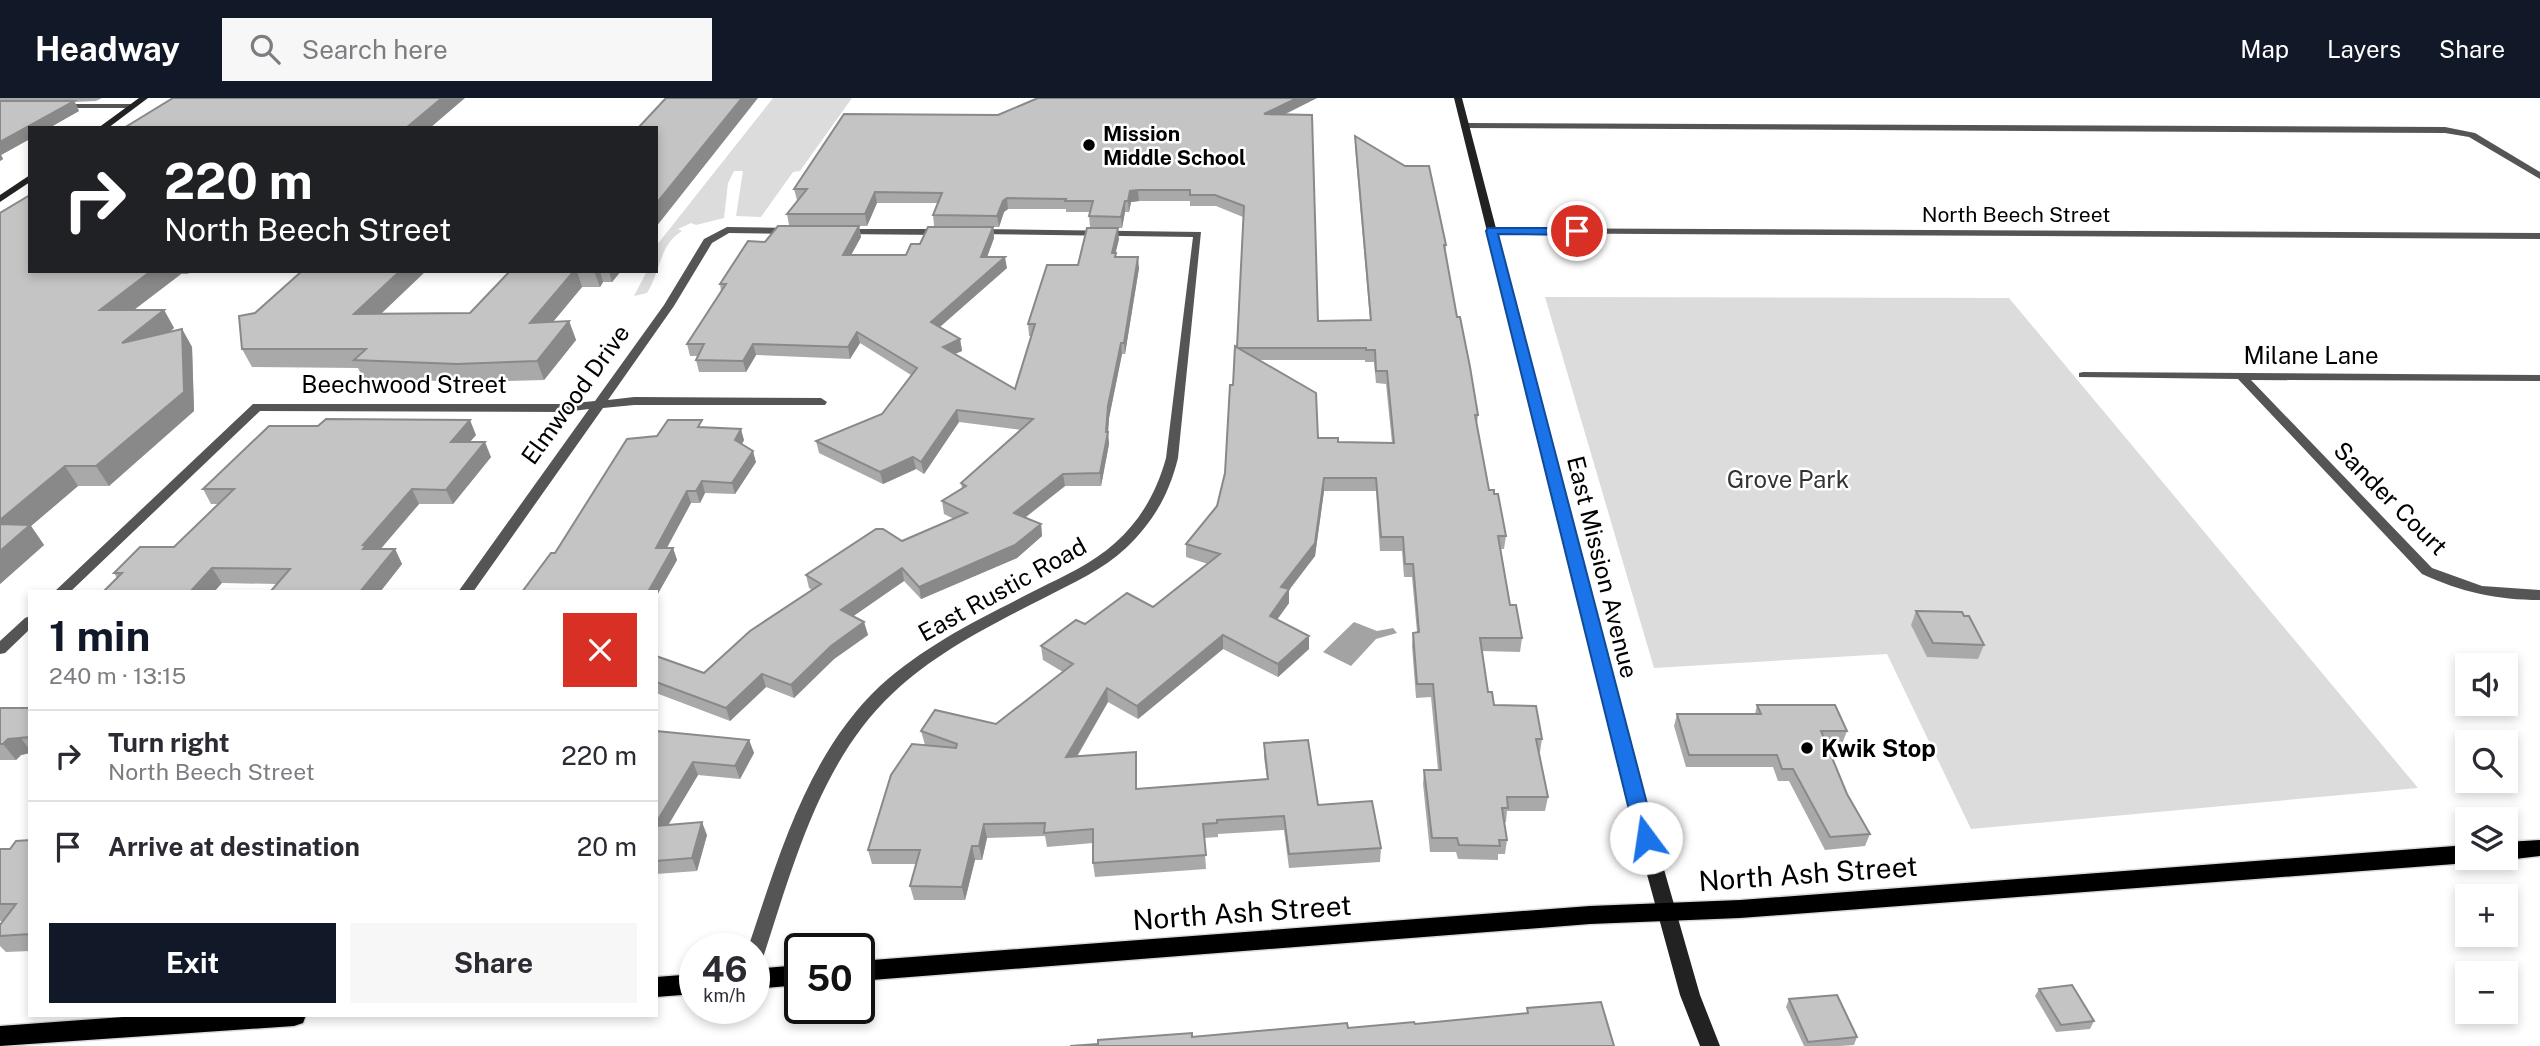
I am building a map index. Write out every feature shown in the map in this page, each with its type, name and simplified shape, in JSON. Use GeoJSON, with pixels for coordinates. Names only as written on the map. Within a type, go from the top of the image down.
{"type":"FeatureCollection","features":[{"type":"Feature","properties":{"kind":"main road"},"geometry":{"type":"LineString","coordinates":[[105,126],[144,98]]}},
{"type":"Feature","properties":{"kind":"main road","name":"East Mission Avenue"},"geometry":{"type":"LineString","coordinates":[[1458,98],[1667,913],[1690,995],[1710,1046]]}},
{"type":"Feature","properties":{"kind":"main road"},"geometry":{"type":"LineString","coordinates":[[0,199],[28,179]]}},
{"type":"Feature","properties":{"kind":"main road"},"geometry":{"type":"LineString","coordinates":[[2518,850],[2540,848]]}},
{"type":"Feature","properties":{"kind":"main road","name":"North Ash Street"},"geometry":{"type":"LineString","coordinates":[[875,970],[1590,915],[1740,909],[2455,855]]}},
{"type":"Feature","properties":{"kind":"main road"},"geometry":{"type":"LineString","coordinates":[[658,987],[679,985]]}},
{"type":"Feature","properties":{"kind":"main road"},"geometry":{"type":"LineString","coordinates":[[0,1037],[162,1020],[241,1017]]}},
{"type":"Feature","properties":{"kind":"street"},"geometry":{"type":"LineString","coordinates":[[50,106],[133,106]]}},
{"type":"Feature","properties":{"kind":"street"},"geometry":{"type":"LineString","coordinates":[[1465,126],[2445,130],[2472,135],[2540,176]]}},
{"type":"Feature","properties":{"kind":"street","name":"Elmwood Drive"},"geometry":{"type":"LineString","coordinates":[[466,590],[669,306],[708,241],[727,230],[802,231]]}},
{"type":"Feature","properties":{"kind":"street"},"geometry":{"type":"LineString","coordinates":[[825,231],[948,232]]}},
{"type":"Feature","properties":{"kind":"street","name":"North Beech Street"},"geometry":{"type":"LineString","coordinates":[[1492,231],[2540,236]]}},
{"type":"Feature","properties":{"kind":"street","name":"East Rustic Road"},"geometry":{"type":"LineString","coordinates":[[762,933],[821,775],[851,728],[886,690],[927,656],[974,628],[1086,571],[1120,546],[1150,512],[1165,485],[1171,458],[1198,234],[961,232]]}},
{"type":"Feature","properties":{"kind":"street","name":"Milane Lane"},"geometry":{"type":"LineString","coordinates":[[2082,375],[2540,378]]}},
{"type":"Feature","properties":{"kind":"street","name":"Sander Court"},"geometry":{"type":"LineString","coordinates":[[2240,375],[2427,571],[2454,584],[2499,596],[2540,595]]}},
{"type":"Feature","properties":{"kind":"street","name":"Beechwood Street"},"geometry":{"type":"LineString","coordinates":[[63,590],[257,407],[564,408],[634,401],[821,402]]}},
{"type":"Feature","properties":{"kind":"street"},"geometry":{"type":"LineString","coordinates":[[0,649],[28,623]]}},
{"type":"Feature","properties":{"kind":"green space"},"geometry":{"type":"Polygon","coordinates":[[[773,98],[852,98],[800,171],[793,172],[761,217],[736,216],[743,171],[734,171],[728,183],[724,218],[696,225],[691,223],[678,229],[682,231],[669,244],[658,269],[658,243],[773,98]]]}},
{"type":"Feature","properties":{"kind":"green space"},"geometry":{"type":"Polygon","coordinates":[[[646,273],[657,273],[647,293],[634,296],[646,273]]]}},
{"type":"Feature","properties":{"kind":"green space","name":"Grove Park"},"geometry":{"type":"Polygon","coordinates":[[[1545,297],[2009,298],[2418,788],[1971,829],[1887,654],[1654,668],[1545,297]]]}},
{"type":"Feature","properties":{"kind":"shaded area"},"geometry":{"type":"Polygon","coordinates":[[[1354,622],[1377,631],[1393,628],[1397,633],[1376,639],[1351,666],[1323,652],[1354,622]]]}},
{"type":"Feature","properties":{"kind":"building"},"geometry":{"type":"Polygon","coordinates":[[[173,98],[442,98],[408,126],[127,126],[173,98]]]}},
{"type":"Feature","properties":{"kind":"building"},"geometry":{"type":"Polygon","coordinates":[[[666,98],[742,98],[658,202],[658,126],[640,126],[666,98]]]}},
{"type":"Feature","properties":{"kind":"building"},"geometry":{"type":"Polygon","coordinates":[[[1038,98],[1297,98],[1264,114],[1312,115],[1318,321],[1371,320],[1355,136],[1405,166],[1429,166],[1446,245],[1457,317],[1460,317],[1470,367],[1478,415],[1475,415],[1489,490],[1498,494],[1506,536],[1498,536],[1510,605],[1516,605],[1522,638],[1480,638],[1488,692],[1492,692],[1494,705],[1536,706],[1542,739],[1536,739],[1548,797],[1507,797],[1508,808],[1502,808],[1507,840],[1499,840],[1500,846],[1459,845],[1457,838],[1432,838],[1424,770],[1441,770],[1433,684],[1417,684],[1413,633],[1419,632],[1413,564],[1405,564],[1403,537],[1381,537],[1376,478],[1324,478],[1315,543],[1281,587],[1289,589],[1270,616],[1309,636],[1278,664],[1223,635],[1137,706],[1107,688],[1066,757],[1136,752],[1136,789],[1268,779],[1264,743],[1308,740],[1318,805],[1372,801],[1381,848],[1289,854],[1284,816],[1217,820],[1217,823],[1203,824],[1206,855],[1093,863],[1093,829],[1044,833],[1045,823],[984,824],[979,846],[972,846],[962,887],[910,886],[920,850],[868,850],[891,775],[912,744],[956,748],[957,744],[921,731],[935,710],[996,724],[1073,664],[1041,646],[1076,620],[1085,624],[1127,593],[1153,607],[1220,554],[1186,544],[1217,506],[1225,473],[1230,385],[1233,385],[1235,346],[1237,347],[1244,206],[1215,195],[1190,195],[1190,190],[1138,190],[1130,191],[1121,217],[1089,216],[1093,201],[1007,198],[997,216],[933,215],[942,193],[875,192],[865,214],[787,214],[807,189],[794,189],[844,114],[998,115],[1038,98]],[[1238,348],[1316,393],[1318,438],[1338,438],[1338,442],[1394,443],[1387,371],[1376,371],[1375,350],[1238,348]]]}},
{"type":"Feature","properties":{"kind":"building"},"geometry":{"type":"Polygon","coordinates":[[[0,101],[74,101],[28,126],[0,142],[0,101]]]}},
{"type":"Feature","properties":{"kind":"building"},"geometry":{"type":"Polygon","coordinates":[[[28,196],[28,273],[148,273],[100,310],[164,310],[122,343],[182,329],[184,392],[96,466],[65,466],[0,520],[0,213],[28,196]]]}},
{"type":"Feature","properties":{"kind":"building"},"geometry":{"type":"Polygon","coordinates":[[[778,226],[859,226],[843,255],[906,255],[911,244],[920,244],[928,227],[993,227],[981,257],[1005,257],[931,322],[960,339],[943,347],[1015,389],[1035,324],[1028,324],[1047,265],[1078,265],[1087,228],[1118,228],[1112,253],[1116,253],[1115,257],[1138,257],[1124,343],[1121,343],[1108,406],[1108,432],[1100,473],[1063,474],[1014,513],[1041,524],[1015,545],[919,587],[902,568],[841,610],[864,622],[831,646],[791,685],[762,674],[726,708],[658,683],[658,657],[704,673],[750,631],[821,584],[806,575],[876,529],[883,529],[902,541],[967,513],[942,501],[966,486],[961,483],[1033,419],[957,410],[921,462],[913,457],[880,472],[816,441],[882,414],[917,368],[857,332],[848,347],[753,344],[743,361],[696,360],[704,344],[687,344],[726,284],[720,284],[748,241],[765,242],[778,226]]]}},
{"type":"Feature","properties":{"kind":"building"},"geometry":{"type":"Polygon","coordinates":[[[300,273],[398,273],[354,314],[470,313],[508,273],[572,273],[530,323],[569,321],[537,361],[457,364],[354,360],[366,349],[242,349],[239,316],[255,313],[300,273]]]}},
{"type":"Feature","properties":{"kind":"building"},"geometry":{"type":"Polygon","coordinates":[[[326,419],[470,420],[451,442],[485,442],[446,490],[412,489],[363,545],[366,545],[363,549],[395,549],[362,590],[272,590],[290,569],[212,568],[192,590],[105,590],[122,573],[114,573],[140,547],[174,547],[234,489],[203,489],[269,426],[318,426],[326,419]]]}},
{"type":"Feature","properties":{"kind":"building"},"geometry":{"type":"Polygon","coordinates":[[[668,420],[702,420],[698,427],[741,429],[735,440],[753,451],[732,483],[702,481],[696,491],[687,491],[656,548],[673,548],[649,590],[523,590],[551,553],[555,553],[627,439],[657,436],[668,420]]]}},
{"type":"Feature","properties":{"kind":"building"},"geometry":{"type":"Polygon","coordinates":[[[0,524],[30,525],[0,551],[0,524]]]}},
{"type":"Feature","properties":{"kind":"building"},"geometry":{"type":"Polygon","coordinates":[[[1916,611],[1962,612],[1964,616],[1969,616],[1984,645],[1933,643],[1916,611]]]}},
{"type":"Feature","properties":{"kind":"building"},"geometry":{"type":"Polygon","coordinates":[[[1757,705],[1835,705],[1847,731],[1821,731],[1847,794],[1870,834],[1830,837],[1793,769],[1782,769],[1777,755],[1689,755],[1677,714],[1761,714],[1757,705]]]}},
{"type":"Feature","properties":{"kind":"building"},"geometry":{"type":"Polygon","coordinates":[[[0,708],[28,708],[28,737],[8,739],[0,744],[0,708]]]}},
{"type":"Feature","properties":{"kind":"building"},"geometry":{"type":"Polygon","coordinates":[[[658,731],[749,740],[735,766],[693,762],[658,820],[658,731]]]}},
{"type":"Feature","properties":{"kind":"building"},"geometry":{"type":"Polygon","coordinates":[[[702,822],[692,858],[658,861],[658,826],[702,822]]]}},
{"type":"Feature","properties":{"kind":"building"},"geometry":{"type":"Polygon","coordinates":[[[28,840],[28,934],[0,936],[0,925],[16,904],[0,904],[0,849],[10,849],[16,841],[28,840]]]}},
{"type":"Feature","properties":{"kind":"building"},"geometry":{"type":"Polygon","coordinates":[[[2072,985],[2094,1021],[2061,1025],[2039,989],[2072,985]]]}},
{"type":"Feature","properties":{"kind":"building"},"geometry":{"type":"Polygon","coordinates":[[[1837,995],[1857,1037],[1808,1042],[1789,999],[1837,995]]]}},
{"type":"Feature","properties":{"kind":"building"},"geometry":{"type":"Polygon","coordinates":[[[1601,1002],[1614,1046],[1070,1046],[1098,1044],[1098,1040],[1192,1033],[1192,1037],[1347,1023],[1348,1028],[1415,1024],[1528,1013],[1527,1008],[1601,1002]]]}},
{"type":"Feature","properties":{"kind":"place","name":"Mission Middle School"},"geometry":{"type":"Point","coordinates":[1089,145]}},
{"type":"Feature","properties":{"kind":"place","name":"Kwik Stop"},"geometry":{"type":"Point","coordinates":[1807,748]}},
{"type":"Feature","properties":{"kind":"route"},"geometry":{"type":"LineString","coordinates":[[1577,231],[1492,231],[1646,838]]}}]}
